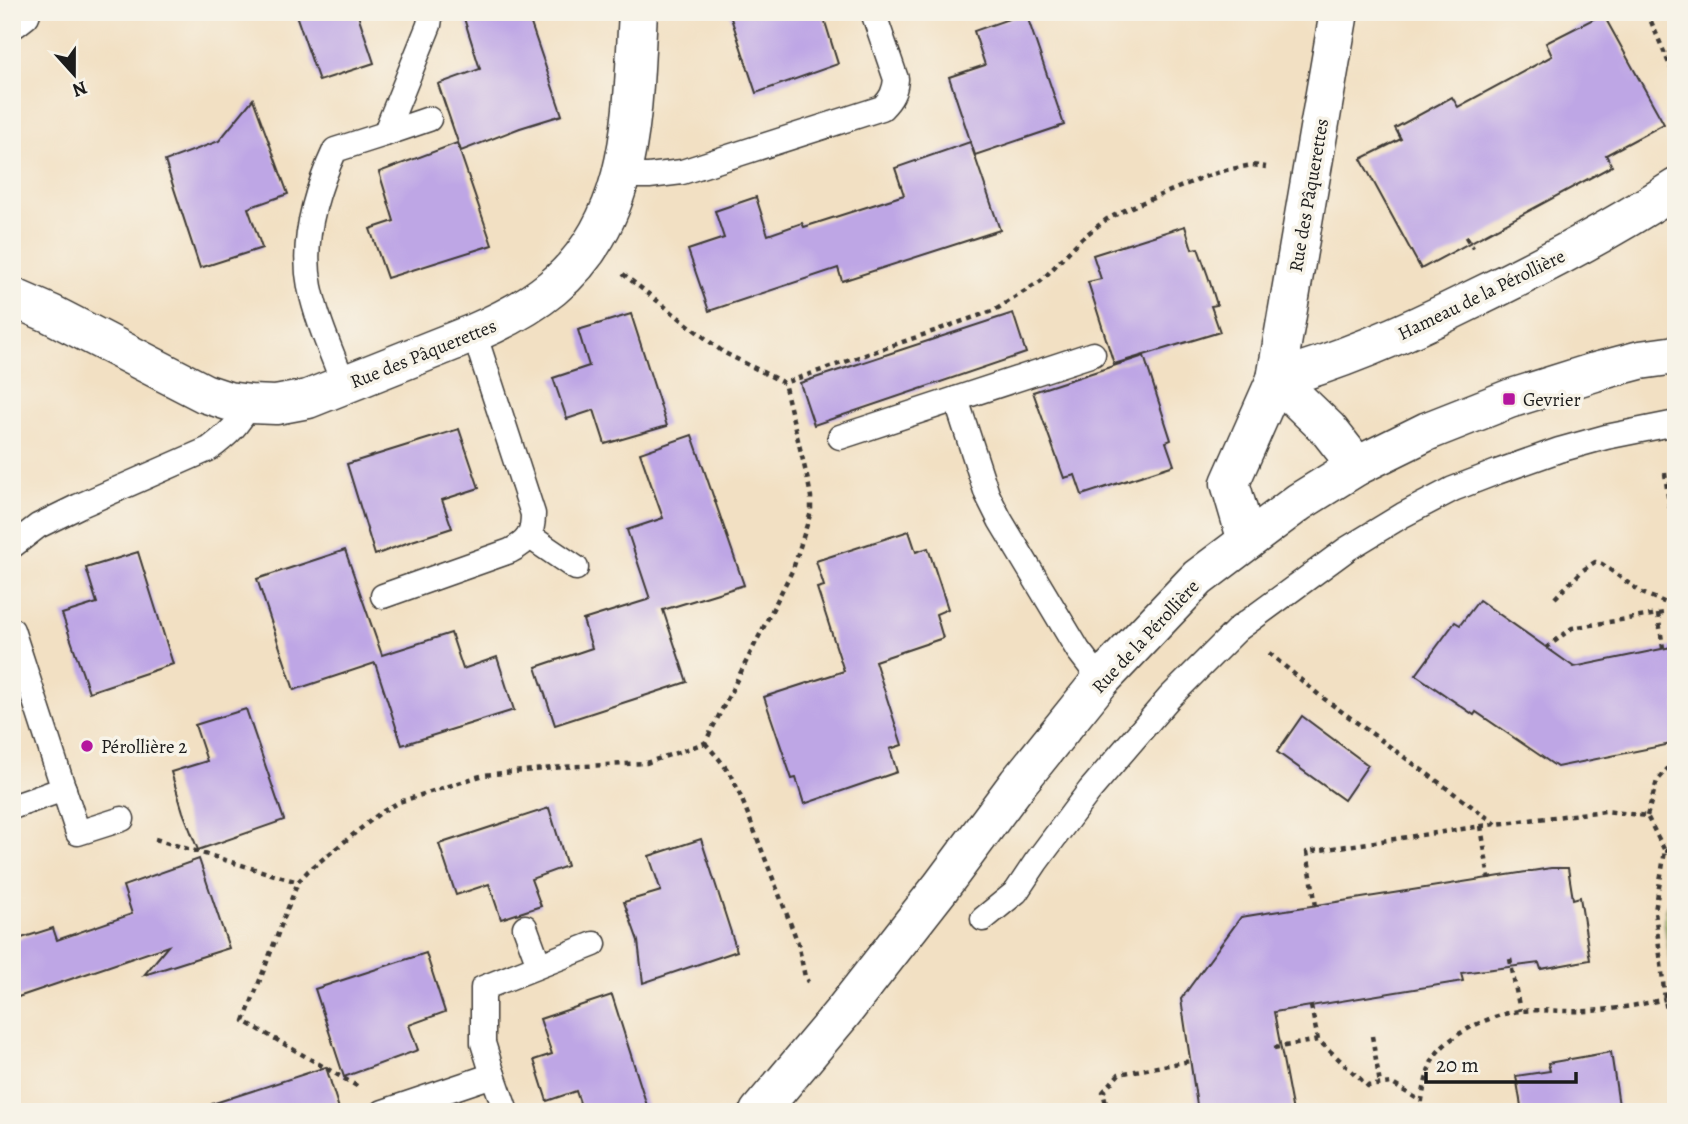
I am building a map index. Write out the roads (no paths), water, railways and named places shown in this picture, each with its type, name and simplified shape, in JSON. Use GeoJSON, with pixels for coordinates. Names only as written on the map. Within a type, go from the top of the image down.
{"type":"FeatureCollection","features":[{"type":"Feature","properties":{"kind":"main road"},"geometry":{"type":"LineString","coordinates":[[12,19],[21,12]]}},
{"type":"Feature","properties":{"kind":"main road","name":"Rue des Pâquerettes"},"geometry":{"type":"LineString","coordinates":[[12,296],[204,393],[228,401],[250,404],[276,405],[309,399],[474,334],[499,322],[554,287],[590,247],[608,215],[622,176],[630,126],[638,12]]}},
{"type":"Feature","properties":{"kind":"main road","name":"Rue des Pâquerettes"},"geometry":{"type":"LineString","coordinates":[[1247,541],[1230,483],[1276,379],[1339,12]]}},
{"type":"Feature","properties":{"kind":"main road","name":"Hameau de la Pérollière"},"geometry":{"type":"LineString","coordinates":[[1276,379],[1314,369],[1418,327],[1599,235],[1676,188]]}},
{"type":"Feature","properties":{"kind":"main road","name":"Rue de la Pérollière"},"geometry":{"type":"LineString","coordinates":[[759,1112],[843,1012],[1018,783],[1101,680],[1198,578],[1299,502],[1357,466],[1427,431],[1509,399],[1595,372],[1640,360],[1676,355]]}},
{"type":"Feature","properties":{"kind":"main road"},"geometry":{"type":"LineString","coordinates":[[1276,379],[1328,429],[1357,466]]}},
{"type":"Feature","properties":{"kind":"lane"},"geometry":{"type":"LineString","coordinates":[[385,134],[429,25],[431,12]]}},
{"type":"Feature","properties":{"kind":"lane"},"geometry":{"type":"LineString","coordinates":[[622,176],[682,172],[882,108],[891,98],[895,79],[873,12]]}},
{"type":"Feature","properties":{"kind":"lane"},"geometry":{"type":"LineString","coordinates":[[344,385],[317,313],[310,286],[309,232],[324,174],[335,150],[429,120]]}},
{"type":"Feature","properties":{"kind":"lane"},"geometry":{"type":"LineString","coordinates":[[383,596],[510,551],[521,545],[529,536],[533,525],[533,514],[474,334]]}},
{"type":"Feature","properties":{"kind":"lane"},"geometry":{"type":"LineString","coordinates":[[840,437],[1093,354]]}},
{"type":"Feature","properties":{"kind":"lane"},"geometry":{"type":"LineString","coordinates":[[956,399],[988,494],[1000,520],[1078,650],[1101,680]]}},
{"type":"Feature","properties":{"kind":"lane"},"geometry":{"type":"LineString","coordinates":[[12,546],[48,521],[209,449],[239,424],[250,404]]}},
{"type":"Feature","properties":{"kind":"lane"},"geometry":{"type":"LineString","coordinates":[[984,919],[1016,892],[1090,790],[1169,698],[1238,629],[1347,549],[1453,489],[1497,472],[1606,437],[1676,423]]}},
{"type":"Feature","properties":{"kind":"lane"},"geometry":{"type":"LineString","coordinates":[[529,536],[576,568]]}},
{"type":"Feature","properties":{"kind":"lane"},"geometry":{"type":"LineString","coordinates":[[12,630],[78,833],[122,819]]}},
{"type":"Feature","properties":{"kind":"lane"},"geometry":{"type":"LineString","coordinates":[[12,807],[64,789]]}},
{"type":"Feature","properties":{"kind":"lane"},"geometry":{"type":"LineString","coordinates":[[526,927],[539,965]]}},
{"type":"Feature","properties":{"kind":"lane"},"geometry":{"type":"LineString","coordinates":[[506,1112],[483,1043],[483,988],[594,944]]}},
{"type":"Feature","properties":{"kind":"lane"},"geometry":{"type":"LineString","coordinates":[[388,1110],[493,1075]]}},
{"type":"Feature","properties":{"kind":"place","name":"Gevrier"},"geometry":{"type":"Point","coordinates":[1509,399]}},
{"type":"Feature","properties":{"kind":"place","name":"Pérollière 2"},"geometry":{"type":"Point","coordinates":[87,746]}}]}
